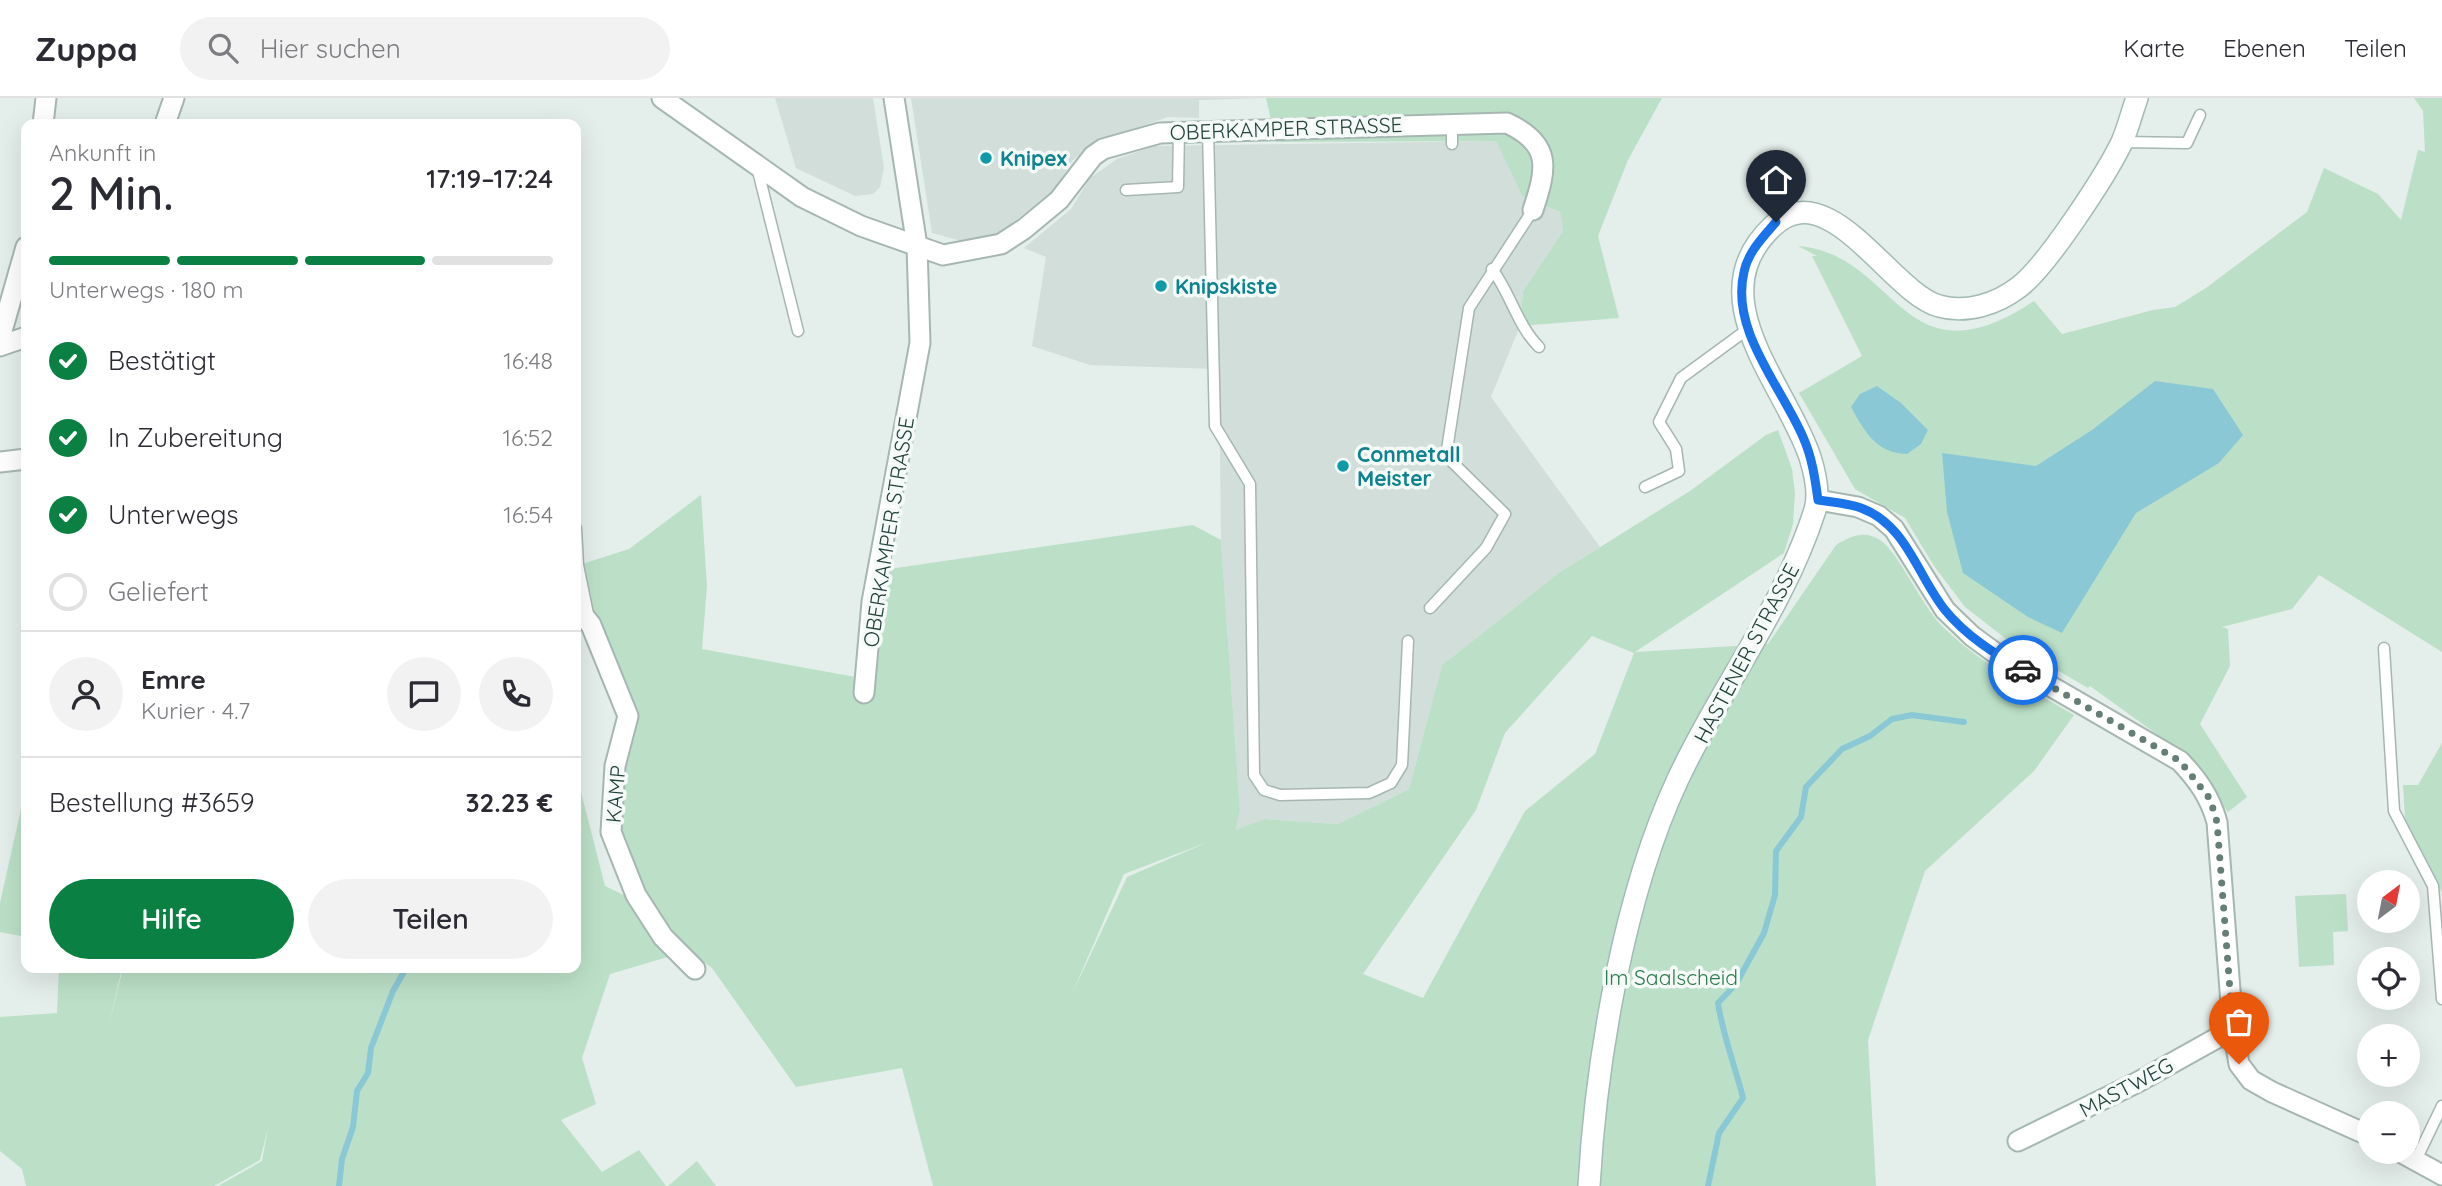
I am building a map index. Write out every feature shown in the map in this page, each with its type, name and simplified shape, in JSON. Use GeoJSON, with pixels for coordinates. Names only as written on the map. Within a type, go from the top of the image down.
{"type":"FeatureCollection","features":[{"type":"Feature","properties":{"kind":"main road","name":"HASTENER STRASSE"},"geometry":{"type":"LineString","coordinates":[[1590,1186],[1605,1047],[1644,867],[1680,776],[1771,615],[1802,549],[1818,500],[1813,467],[1803,437],[1748,329],[1741,298],[1744,271],[1753,248],[1776,222],[1794,214],[1816,215],[1838,222],[1906,287],[1937,306],[1962,309],[1983,306],[2020,287],[2083,206],[2122,142],[2137,98]]}},
{"type":"Feature","properties":{"kind":"street"},"geometry":{"type":"LineString","coordinates":[[44,119],[46,98]]}},
{"type":"Feature","properties":{"kind":"street"},"geometry":{"type":"LineString","coordinates":[[167,119],[174,98]]}},
{"type":"Feature","properties":{"kind":"street"},"geometry":{"type":"LineString","coordinates":[[662,98],[802,197],[862,226],[917,246]]}},
{"type":"Feature","properties":{"kind":"street","name":"OBERKAMPER STRASSE"},"geometry":{"type":"LineString","coordinates":[[864,693],[872,602],[920,343],[917,246],[894,98]]}},
{"type":"Feature","properties":{"kind":"street","name":"OBERKAMPER STRASSE"},"geometry":{"type":"LineString","coordinates":[[917,246],[943,256],[1001,244],[1059,200],[1084,165],[1103,149],[1179,130],[1452,122],[1507,123],[1529,133],[1540,146],[1545,175],[1533,210]]}},
{"type":"Feature","properties":{"kind":"street"},"geometry":{"type":"LineString","coordinates":[[0,338],[21,264]]}},
{"type":"Feature","properties":{"kind":"street"},"geometry":{"type":"LineString","coordinates":[[0,346],[21,339]]}},
{"type":"Feature","properties":{"kind":"street"},"geometry":{"type":"LineString","coordinates":[[0,462],[21,460]]}},
{"type":"Feature","properties":{"kind":"street"},"geometry":{"type":"LineString","coordinates":[[1818,500],[1858,507],[1879,516],[1894,529],[1945,610],[1972,636],[2002,658],[2180,761],[2196,778],[2210,799],[2217,822],[2233,1029],[2239,1064],[2251,1080],[2357,1130]]}},
{"type":"Feature","properties":{"kind":"street","name":"KAMP"},"geometry":{"type":"LineString","coordinates":[[581,612],[591,625],[628,716],[615,766],[611,832],[636,895],[663,937],[695,969]]}},
{"type":"Feature","properties":{"kind":"street","name":"MASTWEG"},"geometry":{"type":"LineString","coordinates":[[2018,1141],[2138,1082],[2233,1029]]}},
{"type":"Feature","properties":{"kind":"street"},"geometry":{"type":"LineString","coordinates":[[2420,1163],[2442,1175]]}},
{"type":"Feature","properties":{"kind":"lane"},"geometry":{"type":"LineString","coordinates":[[2122,142],[2187,143],[2200,115]]}},
{"type":"Feature","properties":{"kind":"lane"},"geometry":{"type":"LineString","coordinates":[[1452,122],[1452,144]]}},
{"type":"Feature","properties":{"kind":"lane"},"geometry":{"type":"LineString","coordinates":[[1126,190],[1178,187],[1179,130]]}},
{"type":"Feature","properties":{"kind":"lane"},"geometry":{"type":"LineString","coordinates":[[1208,130],[1215,426],[1250,484],[1254,775],[1264,790],[1280,795],[1369,793],[1391,783],[1402,765],[1408,641]]}},
{"type":"Feature","properties":{"kind":"lane"},"geometry":{"type":"LineString","coordinates":[[757,166],[798,331]]}},
{"type":"Feature","properties":{"kind":"lane"},"geometry":{"type":"LineString","coordinates":[[1430,608],[1486,548],[1505,514],[1446,456],[1469,308],[1533,210]]}},
{"type":"Feature","properties":{"kind":"lane"},"geometry":{"type":"LineString","coordinates":[[1492,269],[1507,289],[1524,333],[1539,347]]}},
{"type":"Feature","properties":{"kind":"lane"},"geometry":{"type":"LineString","coordinates":[[1644,487],[1679,471],[1676,449],[1659,422],[1671,392],[1690,369],[1748,329]]}},
{"type":"Feature","properties":{"kind":"lane"},"geometry":{"type":"LineString","coordinates":[[581,579],[591,625]]}},
{"type":"Feature","properties":{"kind":"lane"},"geometry":{"type":"LineString","coordinates":[[2384,648],[2394,811],[2433,887],[2442,999]]}},
{"type":"Feature","properties":{"kind":"lane"},"geometry":{"type":"LineString","coordinates":[[2420,1138],[2442,1106]]}},
{"type":"Feature","properties":{"kind":"shaded area"},"geometry":{"type":"Polygon","coordinates":[[[775,98],[873,98],[884,168],[880,187],[873,194],[855,196],[796,168],[775,98]]]}},
{"type":"Feature","properties":{"kind":"shaded area"},"geometry":{"type":"Polygon","coordinates":[[[911,98],[1265,98],[1199,100],[1199,118],[1168,117],[1092,144],[1072,161],[1056,188],[993,238],[969,243],[932,233],[911,98]]]}},
{"type":"Feature","properties":{"kind":"shaded area"},"geometry":{"type":"Polygon","coordinates":[[[1496,141],[1522,196],[1560,212],[1563,231],[1523,291],[1520,326],[1491,397],[1600,547],[1560,572],[1442,665],[1409,789],[1338,824],[1264,819],[1236,831],[1240,811],[1221,540],[1219,369],[1090,365],[1032,346],[1046,257],[1024,248],[1071,209],[1090,178],[1117,159],[1154,146],[1496,141]]]}},
{"type":"Feature","properties":{"kind":"green space"},"geometry":{"type":"Polygon","coordinates":[[[1266,98],[1662,98],[1628,160],[1598,236],[1619,318],[1520,326],[1523,291],[1563,231],[1560,212],[1522,196],[1496,141],[1276,142],[1266,98]]]}},
{"type":"Feature","properties":{"kind":"green space"},"geometry":{"type":"Polygon","coordinates":[[[2414,98],[2442,98],[2442,652],[2319,575],[2292,609],[2222,627],[2228,629],[2230,666],[2200,724],[2247,797],[2228,812],[2180,751],[2090,686],[2088,688],[2014,645],[1965,607],[1934,566],[1905,518],[1855,489],[1799,393],[1862,356],[1812,256],[1817,256],[1798,246],[1832,254],[1859,270],[1904,310],[1928,324],[1955,331],[1990,324],[2034,301],[2062,334],[2153,310],[2175,307],[2206,288],[2307,212],[2324,168],[2378,194],[2401,220],[2418,150],[2425,152],[2423,111],[2414,98]]]}},
{"type":"Feature","properties":{"kind":"green space","name":"Im Saalscheid"},"geometry":{"type":"Polygon","coordinates":[[[1778,430],[1792,469],[1795,493],[1793,524],[1784,553],[1635,652],[1768,644],[1836,545],[1852,537],[1868,535],[1887,546],[1934,617],[1957,640],[2005,675],[2074,715],[2034,771],[1925,871],[1868,1040],[1876,1186],[933,1186],[902,1068],[796,1087],[712,968],[675,941],[647,910],[613,813],[626,691],[594,612],[581,598],[581,564],[629,549],[701,495],[707,586],[702,649],[872,680],[889,569],[1193,525],[1221,540],[1240,811],[1236,830],[1264,819],[1338,824],[1409,789],[1442,665],[1560,572],[1690,491],[1766,435],[1778,430]],[[1592,636],[1505,733],[1476,810],[1363,974],[1423,998],[1525,811],[1595,754],[1634,653],[1592,636]],[[1208,842],[1124,874],[1072,994],[1127,877],[1208,842]]]}},
{"type":"Feature","properties":{"kind":"green space"},"geometry":{"type":"Polygon","coordinates":[[[2442,743],[2442,893],[2405,819],[2403,785],[2418,785],[2442,743]]]}},
{"type":"Feature","properties":{"kind":"green space"},"geometry":{"type":"Polygon","coordinates":[[[581,792],[605,886],[630,898],[671,956],[610,974],[582,1058],[596,1104],[561,1120],[602,1172],[639,1150],[666,1186],[218,1186],[262,1161],[268,1128],[260,1160],[214,1186],[26,1186],[22,1169],[0,1151],[0,1017],[57,1013],[59,973],[121,973],[109,1024],[122,973],[581,973],[581,792]]]}},
{"type":"Feature","properties":{"kind":"green space"},"geometry":{"type":"Polygon","coordinates":[[[21,809],[21,936],[0,932],[0,903],[21,809]]]}},
{"type":"Feature","properties":{"kind":"green space"},"geometry":{"type":"Polygon","coordinates":[[[2346,894],[2348,931],[2333,932],[2334,965],[2299,967],[2295,896],[2346,894]]]}},
{"type":"Feature","properties":{"kind":"green space"},"geometry":{"type":"Polygon","coordinates":[[[697,1161],[716,1186],[668,1186],[697,1161]]]}},
{"type":"Feature","properties":{"kind":"water"},"geometry":{"type":"Polygon","coordinates":[[[2155,381],[2213,389],[2243,435],[2219,463],[2136,513],[2062,633],[2028,617],[1963,573],[1947,512],[1942,453],[2036,466],[2092,430],[2155,381]]]}},
{"type":"Feature","properties":{"kind":"water"},"geometry":{"type":"Polygon","coordinates":[[[1877,386],[1901,403],[1928,430],[1921,444],[1907,454],[1887,450],[1873,440],[1851,407],[1860,394],[1877,386]]]}},
{"type":"Feature","properties":{"kind":"waterway"},"geometry":{"type":"LineString","coordinates":[[1708,1186],[1719,1133],[1743,1098],[1718,1003],[1736,984],[1764,933],[1775,895],[1776,851],[1801,817],[1806,787],[1842,749],[1870,736],[1892,719],[1912,715],[1964,722]]}},
{"type":"Feature","properties":{"kind":"waterway"},"geometry":{"type":"LineString","coordinates":[[339,1186],[342,1159],[353,1127],[357,1091],[368,1073],[371,1048],[393,991],[403,973]]}},
{"type":"Feature","properties":{"kind":"way so far"},"geometry":{"type":"LineString","coordinates":[[2023,670],[2180,761],[2210,799],[2217,822],[2233,1029],[2239,1064]]}},
{"type":"Feature","properties":{"kind":"place","name":"Knipex"},"geometry":{"type":"Point","coordinates":[986,158]}},
{"type":"Feature","properties":{"kind":"place","name":"Knipskiste"},"geometry":{"type":"Point","coordinates":[1161,286]}},
{"type":"Feature","properties":{"kind":"place","name":"Conmetall Meister"},"geometry":{"type":"Point","coordinates":[1343,466]}},
{"type":"Feature","properties":{"kind":"route"},"geometry":{"type":"LineString","coordinates":[[1776,222],[1753,248],[1744,271],[1741,298],[1748,329],[1803,437],[1813,467],[1818,500],[1858,507],[1879,516],[1894,529],[1945,610],[1972,636],[2023,670]]}}]}
